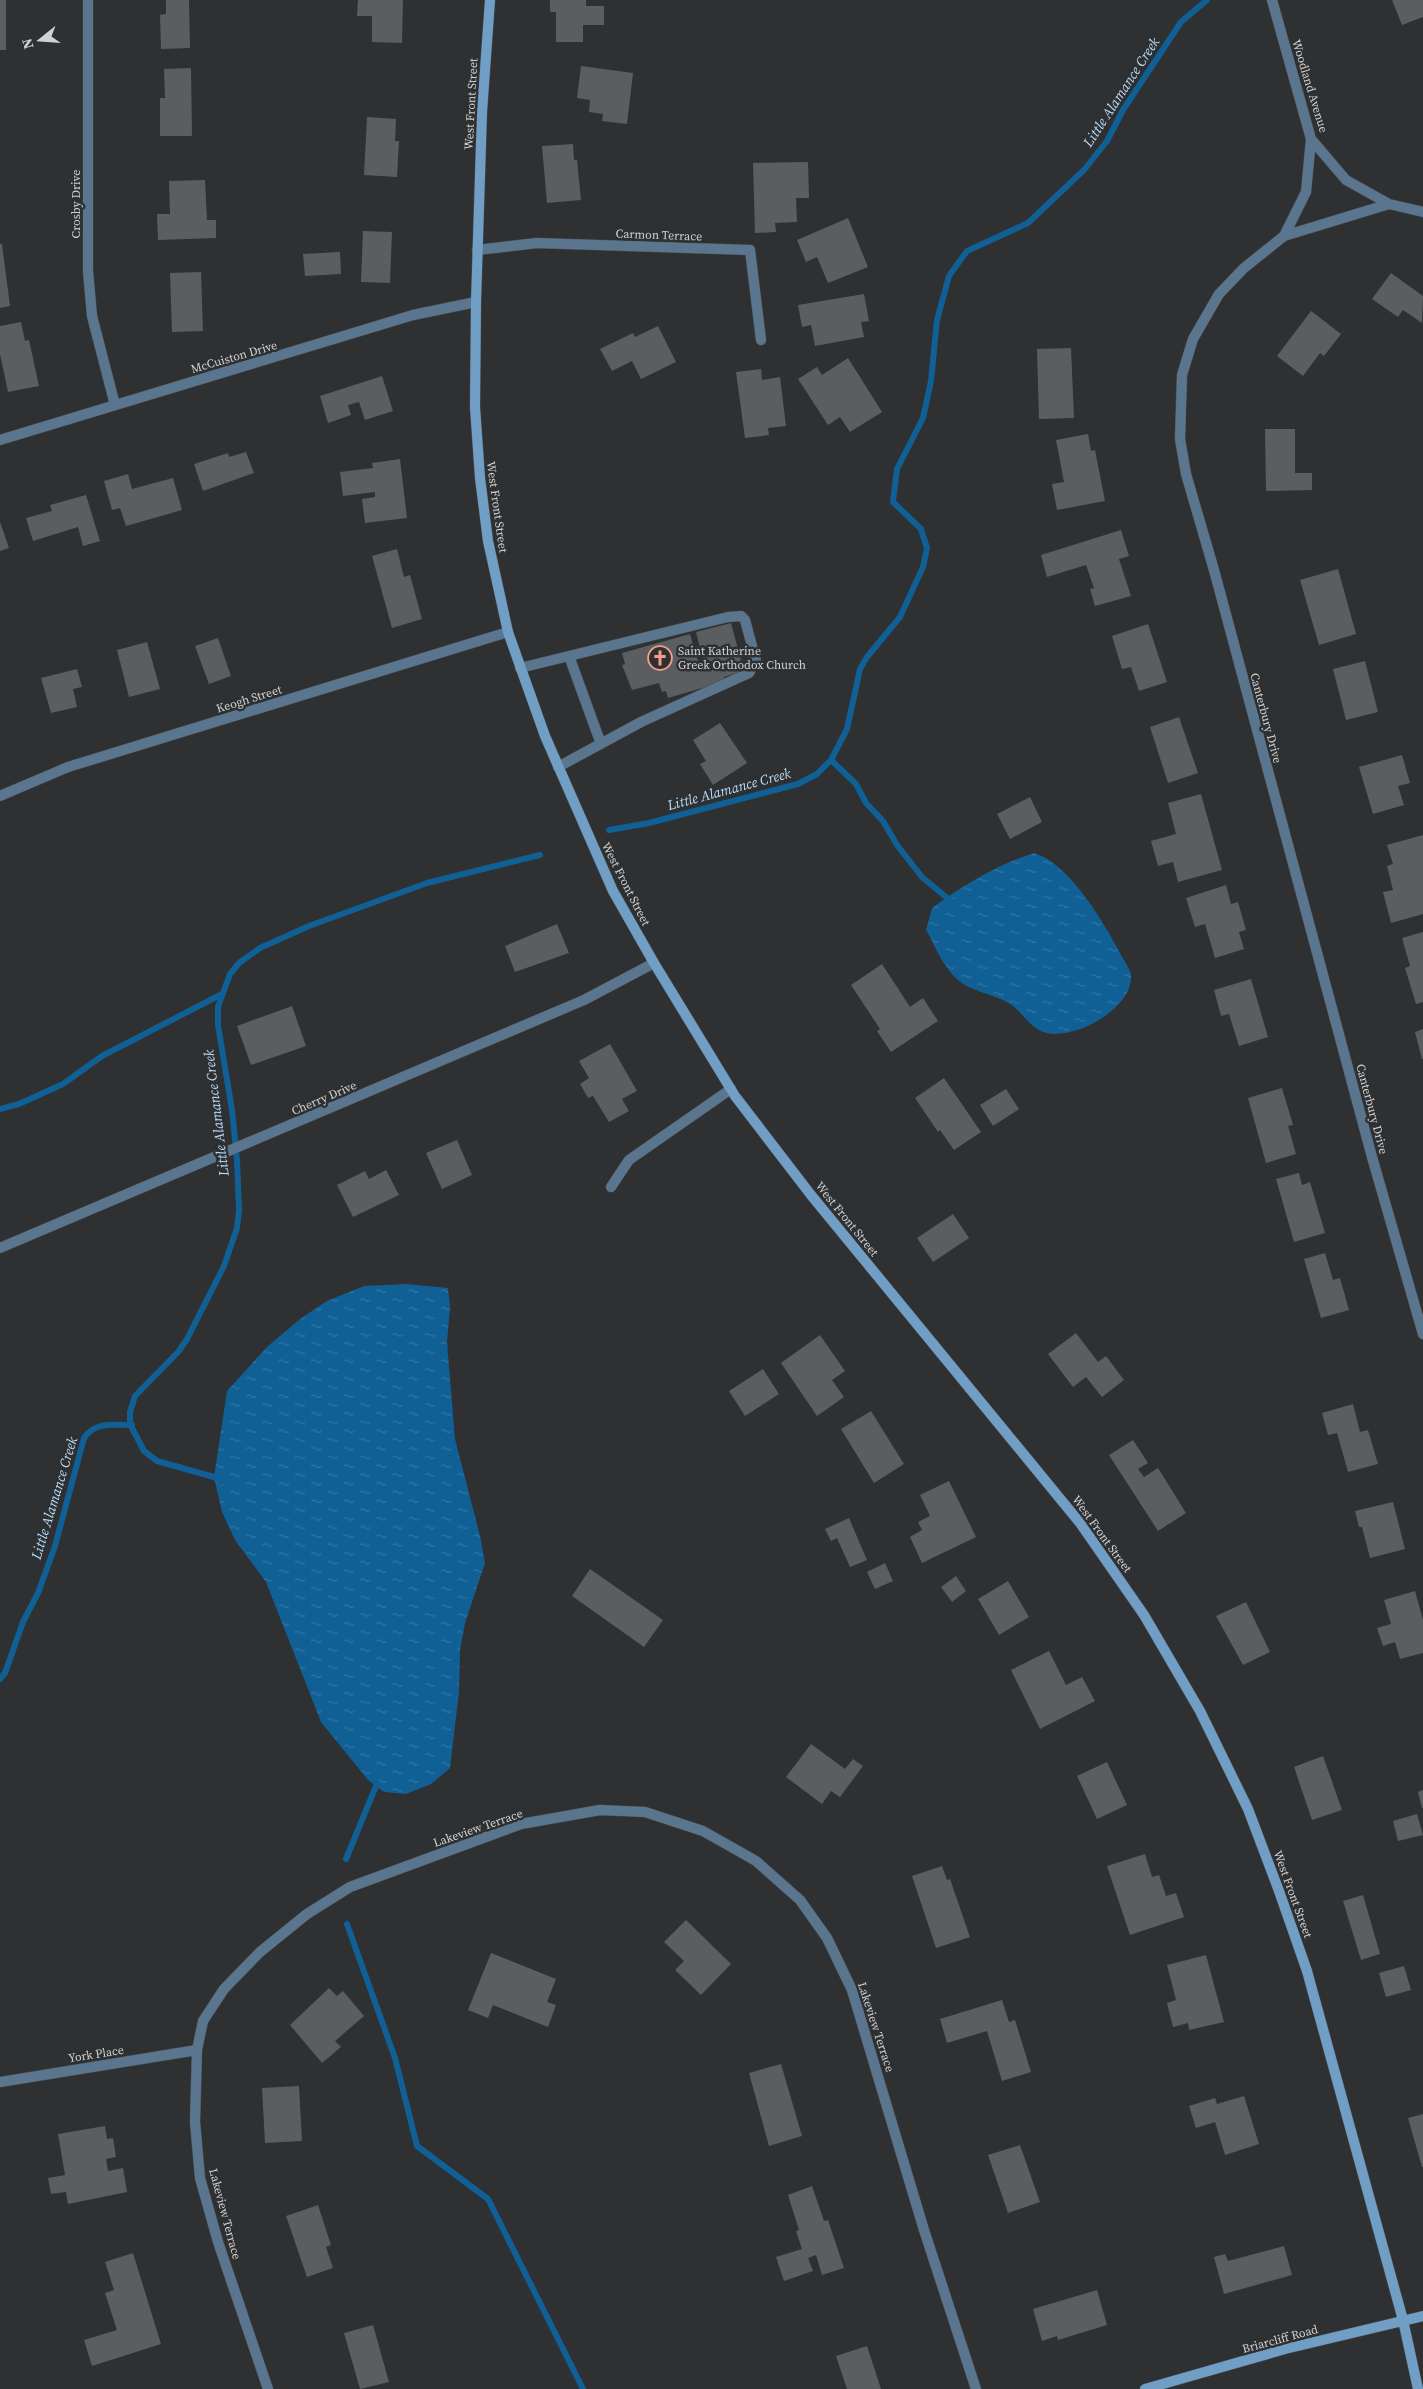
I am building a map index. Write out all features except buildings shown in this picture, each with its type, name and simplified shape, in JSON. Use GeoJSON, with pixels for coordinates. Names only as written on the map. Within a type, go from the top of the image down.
{"type":"FeatureCollection","features":[{"type":"Feature","properties":{"kind":"street","name":"Crosby Drive"},"geometry":{"type":"LineString","coordinates":[[88,0],[88,271],[92,316],[115,405]]}},
{"type":"Feature","properties":{"kind":"street","name":"West Front Street"},"geometry":{"type":"LineString","coordinates":[[490,0],[482,112],[476,302],[475,407],[480,478],[488,541],[508,632],[558,767],[614,891],[654,963],[731,1089],[811,1195],[1080,1523],[1144,1614],[1200,1711],[1248,1809],[1307,1971],[1403,2320],[1418,2389]]}},
{"type":"Feature","properties":{"kind":"street","name":"Woodland Avenue"},"geometry":{"type":"LineString","coordinates":[[1272,0],[1312,139],[1346,180],[1389,204],[1423,212]]}},
{"type":"Feature","properties":{"kind":"street","name":"Canterbury Drive"},"geometry":{"type":"LineString","coordinates":[[1312,139],[1306,192],[1284,236],[1244,268],[1219,294],[1193,339],[1182,375],[1180,440],[1186,474],[1214,570],[1372,1157],[1423,1334]]}},
{"type":"Feature","properties":{"kind":"street"},"geometry":{"type":"LineString","coordinates":[[1284,236],[1389,204]]}},
{"type":"Feature","properties":{"kind":"street","name":"Carmon Terrace"},"geometry":{"type":"LineString","coordinates":[[478,250],[537,243],[750,250],[761,340]]}},
{"type":"Feature","properties":{"kind":"street","name":"McCuiston Drive"},"geometry":{"type":"LineString","coordinates":[[0,440],[297,352],[413,315],[476,302]]}},
{"type":"Feature","properties":{"kind":"street"},"geometry":{"type":"LineString","coordinates":[[520,668],[728,617],[742,616],[745,620],[756,653],[754,668],[749,673],[700,694],[558,767]]}},
{"type":"Feature","properties":{"kind":"street","name":"Keogh Street"},"geometry":{"type":"LineString","coordinates":[[0,796],[68,767],[508,632]]}},
{"type":"Feature","properties":{"kind":"street"},"geometry":{"type":"LineString","coordinates":[[569,656],[602,744]]}},
{"type":"Feature","properties":{"kind":"street","name":"Cherry Drive"},"geometry":{"type":"LineString","coordinates":[[0,1248],[584,1000],[654,963]]}},
{"type":"Feature","properties":{"kind":"street"},"geometry":{"type":"LineString","coordinates":[[611,1187],[629,1160],[731,1089]]}},
{"type":"Feature","properties":{"kind":"street","name":"Lakeview Terrace"},"geometry":{"type":"LineString","coordinates":[[268,2389],[218,2242],[200,2178],[195,2122],[197,2050],[203,2021],[224,1989],[260,1952],[307,1914],[350,1887],[521,1824],[600,1810],[645,1812],[703,1831],[756,1861],[800,1900],[832,1947],[852,1990],[924,2230],[976,2389]]}},
{"type":"Feature","properties":{"kind":"street","name":"York Place"},"geometry":{"type":"LineString","coordinates":[[0,2082],[197,2050]]}},
{"type":"Feature","properties":{"kind":"street","name":"Briarcliff Road"},"geometry":{"type":"LineString","coordinates":[[1145,2389],[1286,2349],[1423,2316]]}},
{"type":"Feature","properties":{"kind":"water"},"geometry":{"type":"Polygon","coordinates":[[[1034,853],[1060,868],[1072,880],[1094,909],[1128,966],[1131,975],[1129,988],[1122,1001],[1110,1012],[1096,1022],[1081,1029],[1065,1033],[1051,1034],[1039,1030],[1010,1004],[970,988],[958,980],[942,960],[926,930],[932,908],[994,869],[1034,853]]]}},
{"type":"Feature","properties":{"kind":"water"},"geometry":{"type":"Polygon","coordinates":[[[407,1284],[448,1288],[450,1307],[447,1342],[455,1439],[485,1563],[465,1623],[460,1650],[459,1692],[450,1768],[431,1784],[406,1794],[384,1792],[368,1780],[321,1722],[266,1582],[235,1540],[222,1512],[214,1477],[227,1391],[267,1347],[300,1319],[327,1301],[364,1286],[407,1284]]]}},
{"type":"Feature","properties":{"kind":"waterway","name":"Little Alamance Creek"},"geometry":{"type":"LineString","coordinates":[[609,830],[649,823],[798,784],[817,774],[831,760],[847,729],[860,669],[867,657],[900,617],[923,567],[927,548],[921,529],[893,502],[897,469],[923,418],[931,381],[937,320],[949,276],[967,251],[1028,223],[1084,170],[1107,141],[1123,110],[1181,22],[1207,0]]}},
{"type":"Feature","properties":{"kind":"waterway"},"geometry":{"type":"LineString","coordinates":[[831,760],[856,784],[866,803],[883,821],[897,845],[922,877],[952,902]]}},
{"type":"Feature","properties":{"kind":"waterway","name":"Little Alamance Creek"},"geometry":{"type":"LineString","coordinates":[[221,1482],[214,1477],[157,1461],[144,1451],[130,1424],[130,1412],[135,1396],[179,1351],[187,1339],[224,1266],[237,1228],[239,1210],[237,1160],[232,1110],[218,1025],[218,1007],[230,974],[239,963],[260,948],[309,926],[427,883],[540,855]]}},
{"type":"Feature","properties":{"kind":"waterway"},"geometry":{"type":"LineString","coordinates":[[0,1109],[19,1104],[63,1084],[102,1056],[222,994]]}},
{"type":"Feature","properties":{"kind":"waterway","name":"Little Alamance Creek"},"geometry":{"type":"LineString","coordinates":[[0,1679],[5,1673],[23,1622],[38,1593],[55,1546],[84,1438],[99,1426],[132,1425]]}},
{"type":"Feature","properties":{"kind":"waterway"},"geometry":{"type":"LineString","coordinates":[[346,1859],[376,1786],[376,1780]]}},
{"type":"Feature","properties":{"kind":"waterway"},"geometry":{"type":"LineString","coordinates":[[347,1924],[395,2058],[417,2146],[488,2199],[583,2389]]}},
{"type":"Feature","properties":{"kind":"place","name":"Saint Katherine Greek Orthodox Church"},"geometry":{"type":"Point","coordinates":[660,658]}}]}
